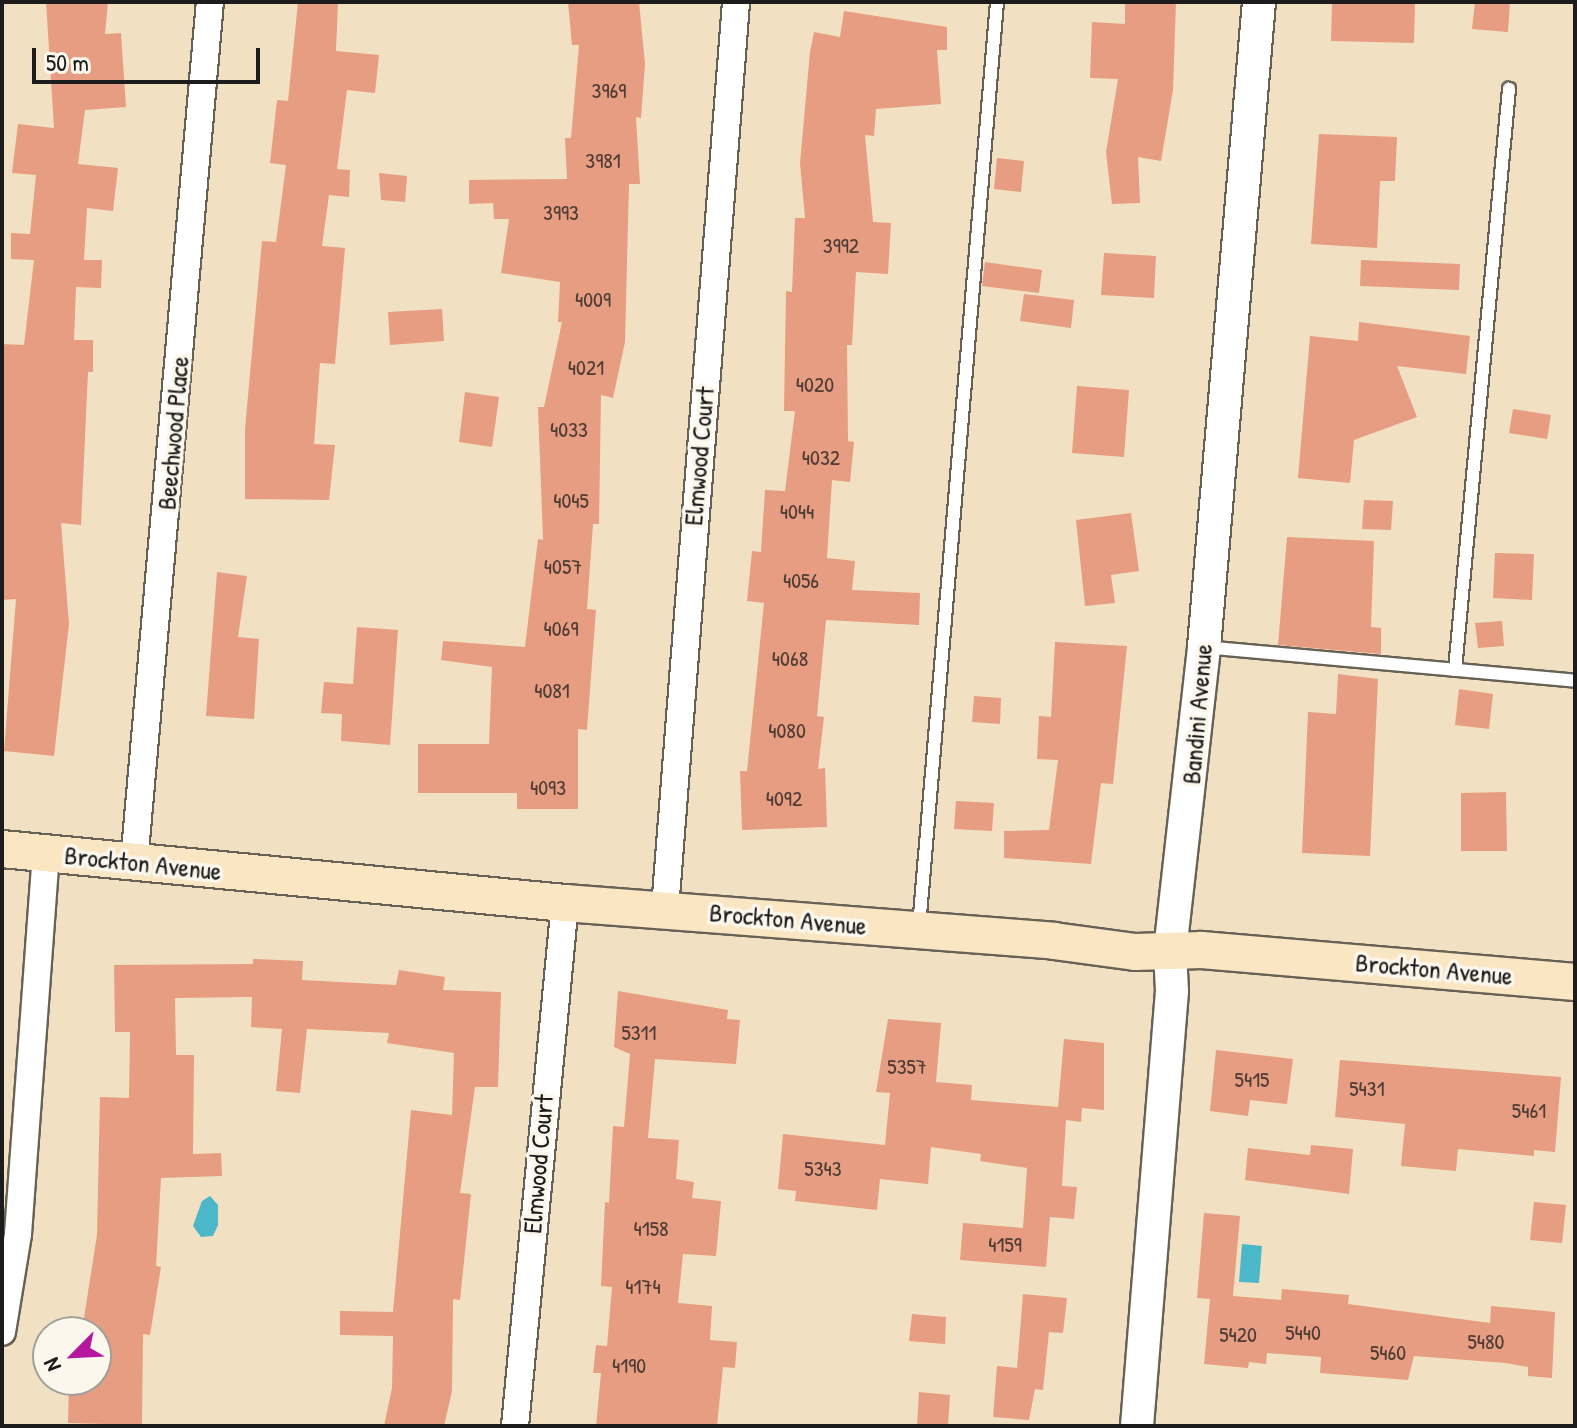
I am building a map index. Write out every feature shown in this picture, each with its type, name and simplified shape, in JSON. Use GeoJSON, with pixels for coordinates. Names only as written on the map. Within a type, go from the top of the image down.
{"type":"FeatureCollection","features":[{"type":"Feature","properties":{"kind":"main road","name":"Brockton Avenue"},"geometry":{"type":"LineString","coordinates":[[2,849],[565,903],[1575,982]]}},
{"type":"Feature","properties":{"kind":"street","name":"Beechwood Place"},"geometry":{"type":"LineString","coordinates":[[134,863],[210,2]]}},
{"type":"Feature","properties":{"kind":"street","name":"Elmwood Court"},"geometry":{"type":"LineString","coordinates":[[665,909],[736,2]]}},
{"type":"Feature","properties":{"kind":"street","name":"Bandini Avenue"},"geometry":{"type":"LineString","coordinates":[[1137,1426],[1172,991],[1170,951],[1204,647],[1259,2]]}},
{"type":"Feature","properties":{"kind":"street"},"geometry":{"type":"LineString","coordinates":[[2,1332],[18,1234],[46,853]]}},
{"type":"Feature","properties":{"kind":"street","name":"Elmwood Court"},"geometry":{"type":"LineString","coordinates":[[515,1426],[565,903]]}},
{"type":"Feature","properties":{"kind":"lane"},"geometry":{"type":"LineString","coordinates":[[919,930],[997,2]]}},
{"type":"Feature","properties":{"kind":"lane"},"geometry":{"type":"LineString","coordinates":[[1455,670],[1509,89]]}},
{"type":"Feature","properties":{"kind":"lane"},"geometry":{"type":"LineString","coordinates":[[1204,647],[1575,681]]}},
{"type":"Feature","properties":{"kind":"water"},"geometry":{"type":"Polygon","coordinates":[[[210,1196],[218,1205],[218,1225],[213,1236],[201,1237],[193,1226],[202,1201],[210,1196]]]}},
{"type":"Feature","properties":{"kind":"water"},"geometry":{"type":"Polygon","coordinates":[[[1242,1244],[1262,1246],[1259,1283],[1239,1282],[1242,1244]]]}},
{"type":"Feature","properties":{"kind":"building"},"geometry":{"type":"Polygon","coordinates":[[[46,2],[108,2],[105,34],[121,33],[126,107],[85,110],[78,164],[118,168],[113,211],[87,208],[84,260],[102,260],[101,288],[76,287],[74,340],[93,340],[93,372],[88,372],[81,525],[61,523],[69,624],[54,756],[4,751],[16,599],[2,600],[2,344],[24,345],[34,260],[11,259],[11,233],[30,234],[36,175],[12,173],[18,124],[54,128],[46,2]]]}},
{"type":"Feature","properties":{"kind":"building"},"geometry":{"type":"Polygon","coordinates":[[[298,2],[338,2],[336,51],[379,55],[375,93],[347,90],[337,169],[350,170],[349,197],[329,195],[322,246],[345,248],[335,364],[320,363],[314,444],[335,445],[329,500],[245,499],[245,429],[262,241],[276,242],[286,165],[270,163],[277,100],[288,101],[298,2]]]}},
{"type":"Feature","properties":{"kind":"building"},"geometry":{"type":"Polygon","coordinates":[[[568,2],[639,2],[645,64],[641,118],[636,117],[640,184],[629,184],[625,342],[613,398],[601,395],[599,524],[593,524],[587,609],[596,610],[587,730],[578,729],[578,809],[517,809],[517,793],[418,793],[418,744],[489,744],[492,667],[441,660],[443,641],[525,647],[538,539],[543,540],[538,407],[544,407],[562,322],[558,322],[560,282],[501,273],[509,219],[494,219],[493,203],[469,204],[469,180],[567,179],[565,138],[571,138],[579,45],[572,45],[568,2]]]}},
{"type":"Feature","properties":{"kind":"building"},"geometry":{"type":"Polygon","coordinates":[[[1125,2],[1176,2],[1173,90],[1161,161],[1138,157],[1140,203],[1112,204],[1106,152],[1118,79],[1090,78],[1092,22],[1125,24],[1125,2]]]}},
{"type":"Feature","properties":{"kind":"building"},"geometry":{"type":"Polygon","coordinates":[[[1332,2],[1415,2],[1414,43],[1331,41],[1332,2]]]}},
{"type":"Feature","properties":{"kind":"building"},"geometry":{"type":"Polygon","coordinates":[[[1475,2],[1510,2],[1508,32],[1472,29],[1475,2]]]}},
{"type":"Feature","properties":{"kind":"building"},"geometry":{"type":"Polygon","coordinates":[[[844,11],[947,27],[947,50],[937,50],[941,104],[876,109],[874,136],[865,135],[873,222],[891,223],[888,274],[856,272],[852,345],[847,345],[848,441],[854,442],[850,482],[832,480],[827,558],[855,561],[852,590],[920,593],[919,625],[826,620],[817,716],[824,717],[818,769],[825,768],[827,827],[742,830],[740,771],[747,771],[764,603],[747,601],[752,551],[761,552],[765,490],[785,491],[795,411],[784,411],[786,291],[792,292],[795,218],[805,218],[800,163],[810,52],[814,32],[840,37],[844,11]]]}},
{"type":"Feature","properties":{"kind":"building"},"geometry":{"type":"Polygon","coordinates":[[[1319,134],[1397,137],[1395,181],[1380,181],[1377,248],[1311,244],[1319,134]]]}},
{"type":"Feature","properties":{"kind":"building"},"geometry":{"type":"Polygon","coordinates":[[[997,158],[1024,161],[1021,192],[994,189],[997,158]]]}},
{"type":"Feature","properties":{"kind":"building"},"geometry":{"type":"Polygon","coordinates":[[[379,173],[407,176],[405,202],[381,200],[379,173]]]}},
{"type":"Feature","properties":{"kind":"building"},"geometry":{"type":"Polygon","coordinates":[[[1104,253],[1156,256],[1154,298],[1101,295],[1104,253]]]}},
{"type":"Feature","properties":{"kind":"building"},"geometry":{"type":"Polygon","coordinates":[[[1361,260],[1460,264],[1459,290],[1360,286],[1361,260]]]}},
{"type":"Feature","properties":{"kind":"building"},"geometry":{"type":"Polygon","coordinates":[[[985,262],[1042,270],[1039,293],[982,286],[985,262]]]}},
{"type":"Feature","properties":{"kind":"building"},"geometry":{"type":"Polygon","coordinates":[[[1024,294],[1074,300],[1071,328],[1020,321],[1024,294]]]}},
{"type":"Feature","properties":{"kind":"building"},"geometry":{"type":"Polygon","coordinates":[[[442,309],[444,341],[390,345],[388,312],[442,309]]]}},
{"type":"Feature","properties":{"kind":"building"},"geometry":{"type":"Polygon","coordinates":[[[1359,322],[1470,336],[1466,374],[1397,366],[1417,417],[1354,440],[1350,483],[1298,478],[1310,336],[1358,341],[1359,322]]]}},
{"type":"Feature","properties":{"kind":"building"},"geometry":{"type":"Polygon","coordinates":[[[1077,386],[1129,390],[1124,457],[1072,453],[1077,386]]]}},
{"type":"Feature","properties":{"kind":"building"},"geometry":{"type":"Polygon","coordinates":[[[465,392],[499,397],[492,447],[459,442],[465,392]]]}},
{"type":"Feature","properties":{"kind":"building"},"geometry":{"type":"Polygon","coordinates":[[[1513,409],[1551,415],[1547,439],[1509,433],[1513,409]]]}},
{"type":"Feature","properties":{"kind":"building"},"geometry":{"type":"Polygon","coordinates":[[[1364,500],[1393,501],[1391,530],[1362,529],[1364,500]]]}},
{"type":"Feature","properties":{"kind":"building"},"geometry":{"type":"Polygon","coordinates":[[[1131,513],[1139,571],[1111,575],[1115,603],[1085,606],[1076,520],[1131,513]]]}},
{"type":"Feature","properties":{"kind":"building"},"geometry":{"type":"Polygon","coordinates":[[[1287,537],[1374,541],[1371,627],[1381,628],[1381,654],[1278,645],[1287,537]]]}},
{"type":"Feature","properties":{"kind":"building"},"geometry":{"type":"Polygon","coordinates":[[[1495,553],[1534,554],[1532,600],[1493,598],[1495,553]]]}},
{"type":"Feature","properties":{"kind":"building"},"geometry":{"type":"Polygon","coordinates":[[[217,572],[247,576],[238,637],[259,639],[254,719],[206,716],[217,572]]]}},
{"type":"Feature","properties":{"kind":"building"},"geometry":{"type":"Polygon","coordinates":[[[1502,621],[1504,646],[1478,648],[1475,623],[1502,621]]]}},
{"type":"Feature","properties":{"kind":"building"},"geometry":{"type":"Polygon","coordinates":[[[357,627],[398,630],[390,745],[341,741],[342,714],[321,713],[324,682],[353,684],[357,627]]]}},
{"type":"Feature","properties":{"kind":"building"},"geometry":{"type":"Polygon","coordinates":[[[1055,642],[1127,646],[1113,784],[1101,783],[1091,864],[1004,858],[1004,831],[1049,830],[1058,760],[1037,759],[1039,716],[1051,717],[1055,642]]]}},
{"type":"Feature","properties":{"kind":"building"},"geometry":{"type":"Polygon","coordinates":[[[1338,674],[1378,679],[1370,856],[1302,853],[1308,712],[1336,714],[1338,674]]]}},
{"type":"Feature","properties":{"kind":"building"},"geometry":{"type":"Polygon","coordinates":[[[1459,689],[1493,694],[1489,729],[1455,725],[1459,689]]]}},
{"type":"Feature","properties":{"kind":"building"},"geometry":{"type":"Polygon","coordinates":[[[974,696],[1001,698],[1000,724],[972,722],[974,696]]]}},
{"type":"Feature","properties":{"kind":"building"},"geometry":{"type":"Polygon","coordinates":[[[1506,792],[1507,851],[1461,851],[1461,793],[1506,792]]]}},
{"type":"Feature","properties":{"kind":"building"},"geometry":{"type":"Polygon","coordinates":[[[956,801],[994,803],[992,831],[954,829],[956,801]]]}},
{"type":"Feature","properties":{"kind":"building"},"geometry":{"type":"Polygon","coordinates":[[[253,959],[303,961],[302,980],[396,985],[399,970],[445,977],[443,990],[501,992],[498,1087],[475,1087],[460,1193],[471,1194],[460,1300],[453,1299],[452,1391],[444,1426],[384,1426],[392,1388],[393,1336],[340,1335],[340,1311],[393,1312],[411,1110],[452,1115],[454,1053],[387,1043],[389,1033],[307,1029],[300,1093],[276,1091],[282,1029],[251,1027],[252,997],[175,998],[176,1055],[194,1055],[193,1154],[221,1153],[222,1176],[161,1178],[156,1266],[161,1267],[150,1335],[143,1334],[142,1425],[68,1423],[69,1396],[112,1396],[112,1316],[84,1316],[97,1235],[100,1097],[129,1098],[130,1032],[115,1032],[114,965],[253,964],[253,959]]]}},
{"type":"Feature","properties":{"kind":"building"},"geometry":{"type":"Polygon","coordinates":[[[618,991],[728,1010],[727,1019],[740,1020],[736,1064],[655,1059],[648,1138],[679,1140],[676,1179],[694,1182],[692,1198],[721,1201],[716,1256],[683,1254],[678,1303],[712,1306],[710,1340],[737,1342],[735,1368],[723,1367],[717,1426],[596,1426],[601,1373],[593,1373],[596,1345],[607,1346],[612,1287],[601,1286],[605,1202],[609,1203],[613,1126],[624,1127],[630,1054],[614,1047],[618,991]]]}},
{"type":"Feature","properties":{"kind":"building"},"geometry":{"type":"Polygon","coordinates":[[[888,1019],[941,1023],[936,1082],[972,1085],[971,1100],[1058,1107],[1064,1039],[1104,1043],[1104,1110],[1082,1108],[1081,1122],[1066,1120],[1062,1186],[1077,1187],[1074,1219],[1050,1217],[1046,1267],[960,1260],[963,1223],[1023,1228],[1027,1168],[980,1161],[981,1154],[931,1147],[928,1184],[880,1179],[877,1210],[795,1201],[796,1191],[778,1189],[783,1134],[885,1145],[890,1093],[876,1092],[888,1019]]]}},
{"type":"Feature","properties":{"kind":"building"},"geometry":{"type":"Polygon","coordinates":[[[1216,1050],[1293,1059],[1287,1104],[1250,1100],[1248,1116],[1210,1111],[1216,1050]]]}},
{"type":"Feature","properties":{"kind":"building"},"geometry":{"type":"Polygon","coordinates":[[[1340,1060],[1561,1077],[1555,1152],[1534,1150],[1534,1156],[1458,1149],[1456,1171],[1401,1166],[1405,1124],[1335,1117],[1340,1060]]]}},
{"type":"Feature","properties":{"kind":"building"},"geometry":{"type":"Polygon","coordinates":[[[1311,1145],[1353,1149],[1349,1194],[1245,1180],[1248,1148],[1310,1155],[1311,1145]]]}},
{"type":"Feature","properties":{"kind":"building"},"geometry":{"type":"Polygon","coordinates":[[[1534,1202],[1566,1205],[1562,1243],[1530,1240],[1534,1202]]]}},
{"type":"Feature","properties":{"kind":"building"},"geometry":{"type":"Polygon","coordinates":[[[1204,1213],[1240,1216],[1233,1296],[1281,1300],[1282,1289],[1349,1295],[1348,1304],[1490,1323],[1491,1306],[1555,1312],[1552,1378],[1528,1376],[1528,1367],[1506,1363],[1414,1356],[1408,1380],[1320,1373],[1321,1357],[1267,1353],[1266,1364],[1249,1362],[1248,1368],[1204,1364],[1210,1299],[1197,1298],[1204,1213]]]}},
{"type":"Feature","properties":{"kind":"building"},"geometry":{"type":"Polygon","coordinates":[[[1023,1294],[1067,1298],[1063,1333],[1049,1332],[1043,1390],[1035,1389],[1029,1420],[993,1417],[997,1366],[1017,1368],[1023,1294]]]}},
{"type":"Feature","properties":{"kind":"building"},"geometry":{"type":"Polygon","coordinates":[[[912,1314],[946,1317],[945,1344],[909,1341],[912,1314]]]}},
{"type":"Feature","properties":{"kind":"building"},"geometry":{"type":"Polygon","coordinates":[[[919,1392],[950,1395],[948,1426],[917,1426],[919,1392]]]}}]}
